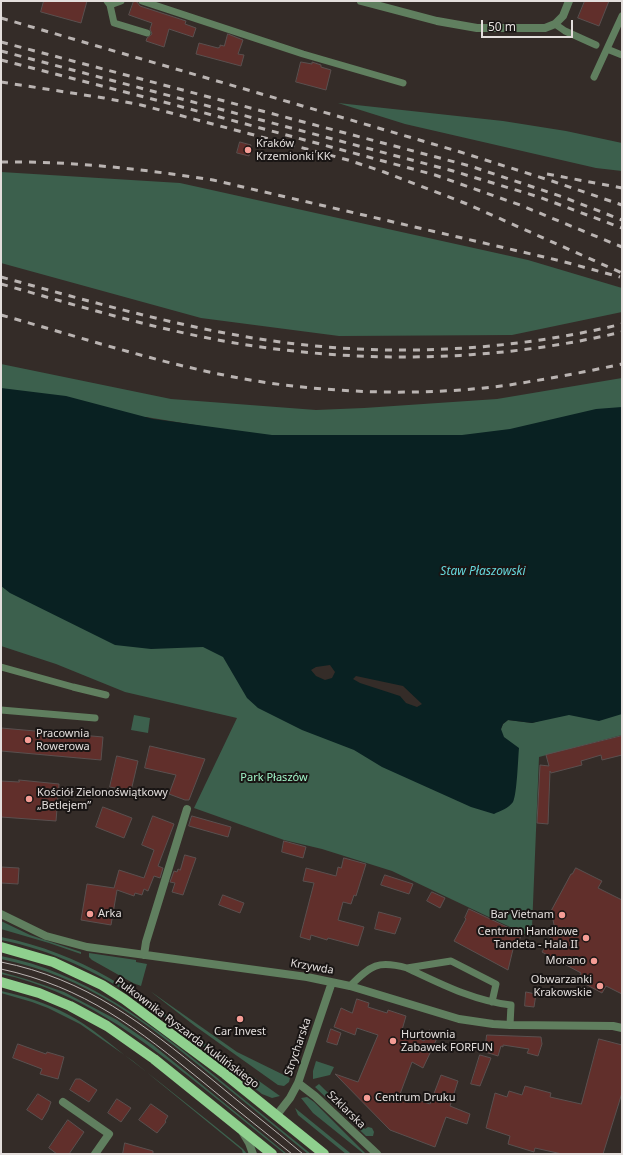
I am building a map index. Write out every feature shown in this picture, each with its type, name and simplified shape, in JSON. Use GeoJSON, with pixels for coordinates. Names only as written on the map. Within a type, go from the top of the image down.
{"type":"FeatureCollection","features":[{"type":"Feature","properties":{"kind":"main road","name":"Pułkownika Ryszarda Kuklińskiego"},"geometry":{"type":"LineString","coordinates":[[1,947],[54,962],[102,985],[124,998],[225,1074],[324,1154]]}},
{"type":"Feature","properties":{"kind":"main road"},"geometry":{"type":"LineString","coordinates":[[1,982],[39,993],[70,1006],[107,1026],[154,1059],[272,1154]]}},
{"type":"Feature","properties":{"kind":"street"},"geometry":{"type":"LineString","coordinates":[[361,1],[437,21],[477,28],[545,28],[555,24],[563,16],[569,1]]}},
{"type":"Feature","properties":{"kind":"street"},"geometry":{"type":"LineString","coordinates":[[144,955],[146,942],[188,809]]}},
{"type":"Feature","properties":{"kind":"street","name":"Krzywda"},"geometry":{"type":"LineString","coordinates":[[1,914],[46,936],[87,947],[307,977],[350,986],[434,1013],[459,1019],[510,1025],[613,1026],[622,1028]]}},
{"type":"Feature","properties":{"kind":"street","name":"Strycharska"},"geometry":{"type":"LineString","coordinates":[[276,1116],[290,1098],[298,1083],[332,982]]}},
{"type":"Feature","properties":{"kind":"street","name":"Szklarska"},"geometry":{"type":"LineString","coordinates":[[298,1083],[315,1096],[377,1154]]}},
{"type":"Feature","properties":{"kind":"street"},"geometry":{"type":"LineString","coordinates":[[64,1102],[110,1134],[95,1154]]}},
{"type":"Feature","properties":{"kind":"street"},"geometry":{"type":"LineString","coordinates":[[241,1129],[253,1154]]}},
{"type":"Feature","properties":{"kind":"lane"},"geometry":{"type":"LineString","coordinates":[[121,1],[108,3],[114,23],[147,33]]}},
{"type":"Feature","properties":{"kind":"lane"},"geometry":{"type":"LineString","coordinates":[[142,1],[303,54],[403,82]]}},
{"type":"Feature","properties":{"kind":"lane"},"geometry":{"type":"LineString","coordinates":[[594,77],[622,16]]}},
{"type":"Feature","properties":{"kind":"lane"},"geometry":{"type":"LineString","coordinates":[[555,24],[565,31],[596,45]]}},
{"type":"Feature","properties":{"kind":"lane"},"geometry":{"type":"LineString","coordinates":[[607,49],[622,55]]}},
{"type":"Feature","properties":{"kind":"lane"},"geometry":{"type":"LineString","coordinates":[[1,666],[73,687],[106,694]]}},
{"type":"Feature","properties":{"kind":"lane"},"geometry":{"type":"LineString","coordinates":[[1,710],[96,718]]}},
{"type":"Feature","properties":{"kind":"lane"},"geometry":{"type":"LineString","coordinates":[[408,968],[451,961],[496,984],[492,1002]]}},
{"type":"Feature","properties":{"kind":"lane"},"geometry":{"type":"LineString","coordinates":[[350,986],[361,975],[374,966],[388,964],[408,968],[465,995],[511,1005],[510,1025]]}},
{"type":"Feature","properties":{"kind":"green space"},"geometry":{"type":"Polygon","coordinates":[[[338,103],[503,121],[566,131],[622,143],[622,171],[596,168],[405,124],[338,103]]]}},
{"type":"Feature","properties":{"kind":"green space"},"geometry":{"type":"Polygon","coordinates":[[[1,172],[180,183],[528,260],[622,288],[622,312],[512,335],[339,336],[201,318],[1,263],[1,172]]]}},
{"type":"Feature","properties":{"kind":"green space"},"geometry":{"type":"Polygon","coordinates":[[[1,364],[171,399],[316,410],[497,399],[622,378],[622,431],[521,436],[287,440],[146,417],[119,422],[1,394],[1,364]]]}},
{"type":"Feature","properties":{"kind":"green space","name":"Park Płaszów"},"geometry":{"type":"Polygon","coordinates":[[[1,537],[160,610],[246,673],[501,729],[503,724],[508,720],[532,723],[622,697],[622,735],[539,757],[533,930],[531,932],[531,937],[392,871],[322,849],[284,840],[194,808],[237,718],[125,692],[56,664],[1,646],[1,537]]]}},
{"type":"Feature","properties":{"kind":"green space"},"geometry":{"type":"Polygon","coordinates":[[[134,715],[150,718],[148,733],[131,730],[134,715]]]}},
{"type":"Feature","properties":{"kind":"green space"},"geometry":{"type":"Polygon","coordinates":[[[1,921],[30,935],[81,952],[81,954],[1,929],[1,921]]]}},
{"type":"Feature","properties":{"kind":"green space"},"geometry":{"type":"Polygon","coordinates":[[[1,937],[58,953],[108,978],[156,1008],[280,1096],[272,1098],[262,1094],[172,1022],[140,1000],[108,981],[74,964],[39,950],[1,940],[1,937]]]}},
{"type":"Feature","properties":{"kind":"green space"},"geometry":{"type":"Polygon","coordinates":[[[89,953],[136,960],[136,962],[147,964],[141,986],[92,960],[89,957],[89,953]]]}},
{"type":"Feature","properties":{"kind":"green space"},"geometry":{"type":"Polygon","coordinates":[[[1,956],[60,974],[115,1002],[141,1019],[191,1057],[311,1154],[308,1154],[186,1055],[138,1019],[88,989],[61,977],[32,967],[1,959],[1,956]]]}},
{"type":"Feature","properties":{"kind":"green space"},"geometry":{"type":"Polygon","coordinates":[[[1,972],[64,992],[117,1020],[153,1045],[287,1154],[285,1154],[156,1051],[107,1018],[56,992],[29,981],[1,974],[1,972]]]}},
{"type":"Feature","properties":{"kind":"green space"},"geometry":{"type":"Polygon","coordinates":[[[1,991],[35,1000],[67,1014],[92,1030],[126,1056],[80,1024],[48,1008],[1,993],[1,991]]]}},
{"type":"Feature","properties":{"kind":"green space"},"geometry":{"type":"Polygon","coordinates":[[[150,991],[237,1052],[290,1078],[289,1082],[284,1086],[278,1085],[195,1026],[150,991]]]}},
{"type":"Feature","properties":{"kind":"green space"},"geometry":{"type":"Polygon","coordinates":[[[316,1061],[334,1067],[330,1075],[313,1079],[313,1071],[316,1061]]]}},
{"type":"Feature","properties":{"kind":"green space"},"geometry":{"type":"Polygon","coordinates":[[[144,1070],[243,1149],[247,1154],[243,1154],[242,1150],[144,1070]]]}},
{"type":"Feature","properties":{"kind":"green space"},"geometry":{"type":"Polygon","coordinates":[[[319,1084],[365,1129],[368,1127],[372,1128],[374,1132],[373,1136],[366,1136],[315,1087],[319,1084]]]}},
{"type":"Feature","properties":{"kind":"green space"},"geometry":{"type":"Polygon","coordinates":[[[307,1097],[314,1102],[366,1154],[364,1154],[313,1113],[301,1098],[307,1097]]]}},
{"type":"Feature","properties":{"kind":"green space"},"geometry":{"type":"Polygon","coordinates":[[[295,1108],[351,1154],[346,1154],[298,1115],[295,1108]]]}},
{"type":"Feature","properties":{"kind":"water","name":"Staw Płaszowski"},"geometry":{"type":"Polygon","coordinates":[[[1,388],[66,396],[153,419],[272,435],[462,435],[510,429],[596,409],[622,407],[622,714],[599,721],[569,715],[532,723],[508,720],[503,724],[501,729],[504,737],[519,748],[515,792],[513,802],[509,806],[494,814],[471,807],[382,767],[354,750],[302,730],[258,708],[247,698],[223,657],[203,647],[151,649],[115,645],[10,593],[1,586],[1,388]],[[330,665],[316,667],[311,670],[316,676],[325,680],[332,678],[335,672],[330,665]],[[356,676],[353,679],[360,683],[400,696],[406,703],[417,707],[422,704],[403,686],[356,676]]]}},
{"type":"Feature","properties":{"kind":"building"},"geometry":{"type":"Polygon","coordinates":[[[44,1],[87,1],[81,23],[41,12],[44,1]]]}},
{"type":"Feature","properties":{"kind":"building"},"geometry":{"type":"Polygon","coordinates":[[[134,1],[140,6],[186,21],[185,24],[196,28],[193,37],[169,29],[164,47],[146,41],[152,34],[150,29],[152,23],[129,15],[134,1]]]}},
{"type":"Feature","properties":{"kind":"building"},"geometry":{"type":"Polygon","coordinates":[[[585,1],[609,1],[599,26],[578,18],[585,1]]]}},
{"type":"Feature","properties":{"kind":"building"},"geometry":{"type":"Polygon","coordinates":[[[228,34],[243,40],[238,54],[244,55],[241,66],[196,54],[199,43],[218,48],[220,45],[224,46],[228,34]]]}},
{"type":"Feature","properties":{"kind":"building"},"geometry":{"type":"Polygon","coordinates":[[[301,62],[312,64],[312,62],[331,70],[326,90],[296,82],[301,62]]]}},
{"type":"Feature","properties":{"kind":"building"},"geometry":{"type":"Polygon","coordinates":[[[240,142],[251,145],[249,156],[237,153],[240,142]]]}},
{"type":"Feature","properties":{"kind":"building"},"geometry":{"type":"Polygon","coordinates":[[[1,728],[103,737],[101,760],[1,751],[1,728]]]}},
{"type":"Feature","properties":{"kind":"building"},"geometry":{"type":"Polygon","coordinates":[[[622,736],[622,755],[602,760],[601,755],[581,761],[582,765],[551,773],[550,771],[548,824],[537,823],[540,765],[549,766],[546,755],[622,736]]]}},
{"type":"Feature","properties":{"kind":"building"},"geometry":{"type":"Polygon","coordinates":[[[150,746],[205,759],[189,800],[169,794],[176,775],[145,768],[150,746]]]}},
{"type":"Feature","properties":{"kind":"building"},"geometry":{"type":"Polygon","coordinates":[[[117,756],[138,761],[131,791],[110,787],[117,756]]]}},
{"type":"Feature","properties":{"kind":"building","name":"Kościół Zielonoświątkowy „Betlejem”"},"geometry":{"type":"Polygon","coordinates":[[[19,780],[59,784],[56,821],[1,817],[1,781],[19,782],[19,780]]]}},
{"type":"Feature","properties":{"kind":"building"},"geometry":{"type":"Polygon","coordinates":[[[103,807],[132,818],[124,838],[96,827],[103,807]]]}},
{"type":"Feature","properties":{"kind":"building"},"geometry":{"type":"Polygon","coordinates":[[[153,816],[174,824],[158,866],[163,868],[160,878],[154,876],[148,891],[144,889],[142,895],[135,893],[134,896],[117,890],[111,925],[81,920],[87,884],[114,888],[119,870],[144,878],[154,850],[142,845],[153,816]]]}},
{"type":"Feature","properties":{"kind":"building"},"geometry":{"type":"Polygon","coordinates":[[[192,816],[231,827],[228,837],[189,826],[192,816]]]}},
{"type":"Feature","properties":{"kind":"building"},"geometry":{"type":"Polygon","coordinates":[[[284,841],[306,847],[303,858],[282,852],[284,841]]]}},
{"type":"Feature","properties":{"kind":"building"},"geometry":{"type":"Polygon","coordinates":[[[185,855],[196,858],[183,895],[172,892],[175,883],[170,882],[174,871],[177,872],[178,869],[180,870],[185,855]]]}},
{"type":"Feature","properties":{"kind":"building"},"geometry":{"type":"Polygon","coordinates":[[[344,858],[366,864],[356,896],[354,895],[351,904],[343,902],[338,920],[364,927],[358,946],[328,938],[327,940],[311,935],[310,940],[300,937],[314,883],[303,881],[306,868],[336,876],[338,867],[341,868],[344,858]]]}},
{"type":"Feature","properties":{"kind":"building"},"geometry":{"type":"Polygon","coordinates":[[[1,867],[19,868],[18,884],[1,883],[1,867]]]}},
{"type":"Feature","properties":{"kind":"building","name":"Centrum Handlowe Tandeta - Hala II"},"geometry":{"type":"Polygon","coordinates":[[[576,868],[602,881],[598,888],[622,900],[622,994],[606,986],[602,993],[578,980],[581,973],[542,952],[555,929],[551,911],[571,874],[576,868]]]}},
{"type":"Feature","properties":{"kind":"building"},"geometry":{"type":"Polygon","coordinates":[[[385,875],[413,884],[409,894],[381,885],[385,875]]]}},
{"type":"Feature","properties":{"kind":"building"},"geometry":{"type":"Polygon","coordinates":[[[432,892],[445,898],[440,908],[427,901],[432,892]]]}},
{"type":"Feature","properties":{"kind":"building"},"geometry":{"type":"Polygon","coordinates":[[[223,895],[244,903],[240,913],[219,905],[223,895]]]}},
{"type":"Feature","properties":{"kind":"building"},"geometry":{"type":"Polygon","coordinates":[[[469,909],[522,934],[518,943],[515,941],[508,970],[454,941],[466,919],[465,918],[469,909]]]}},
{"type":"Feature","properties":{"kind":"building"},"geometry":{"type":"Polygon","coordinates":[[[379,912],[401,918],[395,934],[375,929],[379,912]]]}},
{"type":"Feature","properties":{"kind":"building"},"geometry":{"type":"Polygon","coordinates":[[[526,992],[536,994],[534,1007],[525,1006],[526,992]]]}},
{"type":"Feature","properties":{"kind":"building"},"geometry":{"type":"Polygon","coordinates":[[[357,999],[369,1003],[368,1007],[387,1013],[388,1010],[406,1016],[402,1030],[424,1041],[429,1030],[439,1034],[423,1068],[412,1062],[400,1094],[430,1104],[441,1075],[458,1081],[450,1106],[470,1114],[467,1124],[446,1117],[435,1147],[390,1130],[335,1074],[358,1082],[378,1035],[357,1028],[355,1035],[334,1027],[341,1008],[352,1013],[357,999]]]}},
{"type":"Feature","properties":{"kind":"building"},"geometry":{"type":"Polygon","coordinates":[[[331,1029],[341,1033],[337,1045],[327,1042],[331,1029]]]}},
{"type":"Feature","properties":{"kind":"building"},"geometry":{"type":"Polygon","coordinates":[[[487,1035],[541,1037],[542,1044],[538,1056],[527,1053],[529,1049],[503,1045],[503,1047],[501,1046],[498,1056],[485,1052],[487,1035]]]}},
{"type":"Feature","properties":{"kind":"building"},"geometry":{"type":"Polygon","coordinates":[[[599,1039],[622,1045],[622,1093],[603,1154],[562,1154],[535,1148],[534,1152],[508,1144],[510,1136],[486,1128],[495,1093],[507,1097],[509,1091],[522,1095],[525,1086],[551,1093],[550,1097],[581,1104],[599,1039]]]}},
{"type":"Feature","properties":{"kind":"building"},"geometry":{"type":"Polygon","coordinates":[[[18,1044],[46,1054],[47,1052],[64,1057],[58,1079],[40,1074],[42,1069],[13,1058],[18,1044]]]}},
{"type":"Feature","properties":{"kind":"building"},"geometry":{"type":"Polygon","coordinates":[[[480,1055],[491,1058],[480,1086],[471,1084],[480,1055]]]}},
{"type":"Feature","properties":{"kind":"building"},"geometry":{"type":"Polygon","coordinates":[[[76,1079],[80,1079],[97,1090],[89,1102],[70,1090],[76,1079]]]}},
{"type":"Feature","properties":{"kind":"building"},"geometry":{"type":"Polygon","coordinates":[[[38,1094],[51,1102],[42,1120],[27,1110],[38,1094]]]}},
{"type":"Feature","properties":{"kind":"building"},"geometry":{"type":"Polygon","coordinates":[[[117,1099],[131,1108],[121,1122],[108,1113],[117,1099]]]}},
{"type":"Feature","properties":{"kind":"building"},"geometry":{"type":"Polygon","coordinates":[[[151,1104],[168,1116],[165,1121],[166,1122],[157,1133],[139,1120],[151,1104]]]}},
{"type":"Feature","properties":{"kind":"building"},"geometry":{"type":"Polygon","coordinates":[[[68,1120],[84,1132],[69,1154],[57,1154],[49,1148],[68,1120]]]}},
{"type":"Feature","properties":{"kind":"building"},"geometry":{"type":"Polygon","coordinates":[[[125,1143],[153,1151],[153,1154],[123,1154],[125,1143]]]}},
{"type":"Feature","properties":{"kind":"tram line"},"geometry":{"type":"LineString","coordinates":[[1,962],[32,970],[60,980],[87,992],[112,1006],[161,1039],[303,1154]]}},
{"type":"Feature","properties":{"kind":"tram line"},"geometry":{"type":"LineString","coordinates":[[1,969],[31,977],[59,987],[109,1012],[156,1045],[292,1154]]}},
{"type":"Feature","properties":{"kind":"railway"},"geometry":{"type":"LineString","coordinates":[[1,18],[457,151],[622,205]]}},
{"type":"Feature","properties":{"kind":"railway"},"geometry":{"type":"LineString","coordinates":[[1,42],[470,166],[563,197],[622,220]]}},
{"type":"Feature","properties":{"kind":"railway"},"geometry":{"type":"LineString","coordinates":[[1,51],[453,171],[539,197],[622,228]]}},
{"type":"Feature","properties":{"kind":"railway"},"geometry":{"type":"LineString","coordinates":[[1,60],[435,175],[520,205],[622,247]]}},
{"type":"Feature","properties":{"kind":"railway"},"geometry":{"type":"LineString","coordinates":[[1,82],[141,105],[348,160],[384,172],[467,204],[622,273]]}},
{"type":"Feature","properties":{"kind":"railway"},"geometry":{"type":"LineString","coordinates":[[1,162],[107,166],[213,180],[561,261],[620,277]]}},
{"type":"Feature","properties":{"kind":"railway"},"geometry":{"type":"LineString","coordinates":[[547,174],[622,188]]}},
{"type":"Feature","properties":{"kind":"railway"},"geometry":{"type":"LineString","coordinates":[[1,277],[127,311],[190,326],[253,338],[345,348],[392,350],[485,346],[577,334],[622,324]]}},
{"type":"Feature","properties":{"kind":"railway"},"geometry":{"type":"LineString","coordinates":[[1,284],[123,318],[216,340],[294,351],[341,355],[388,357],[482,354],[576,342],[622,332]]}},
{"type":"Feature","properties":{"kind":"railway"},"geometry":{"type":"LineString","coordinates":[[1,315],[141,355],[212,373],[248,380],[312,388],[368,392],[425,392],[481,388],[509,385],[622,364]]}},
{"type":"Feature","properties":{"kind":"place","name":"Kraków Krzemionki KK"},"geometry":{"type":"Point","coordinates":[248,150]}},
{"type":"Feature","properties":{"kind":"place","name":"Pracownia Rowerowa"},"geometry":{"type":"Point","coordinates":[28,740]}},
{"type":"Feature","properties":{"kind":"place","name":"Kościół Zielonoświątkowy „Betlejem”"},"geometry":{"type":"Point","coordinates":[29,799]}},
{"type":"Feature","properties":{"kind":"place","name":"Arka"},"geometry":{"type":"Point","coordinates":[90,914]}},
{"type":"Feature","properties":{"kind":"place","name":"Bar Vietnam"},"geometry":{"type":"Point","coordinates":[562,915]}},
{"type":"Feature","properties":{"kind":"place","name":"Centrum Handlowe Tandeta - Hala II"},"geometry":{"type":"Point","coordinates":[586,938]}},
{"type":"Feature","properties":{"kind":"place","name":"Morano"},"geometry":{"type":"Point","coordinates":[594,961]}},
{"type":"Feature","properties":{"kind":"place","name":"Obwarzanki Krakowskie"},"geometry":{"type":"Point","coordinates":[600,986]}},
{"type":"Feature","properties":{"kind":"place","name":"Car Invest"},"geometry":{"type":"Point","coordinates":[240,1019]}},
{"type":"Feature","properties":{"kind":"place","name":"Hurtownia Zabawek FORFUN"},"geometry":{"type":"Point","coordinates":[393,1041]}},
{"type":"Feature","properties":{"kind":"place","name":"Centrum Druku"},"geometry":{"type":"Point","coordinates":[367,1098]}}]}
